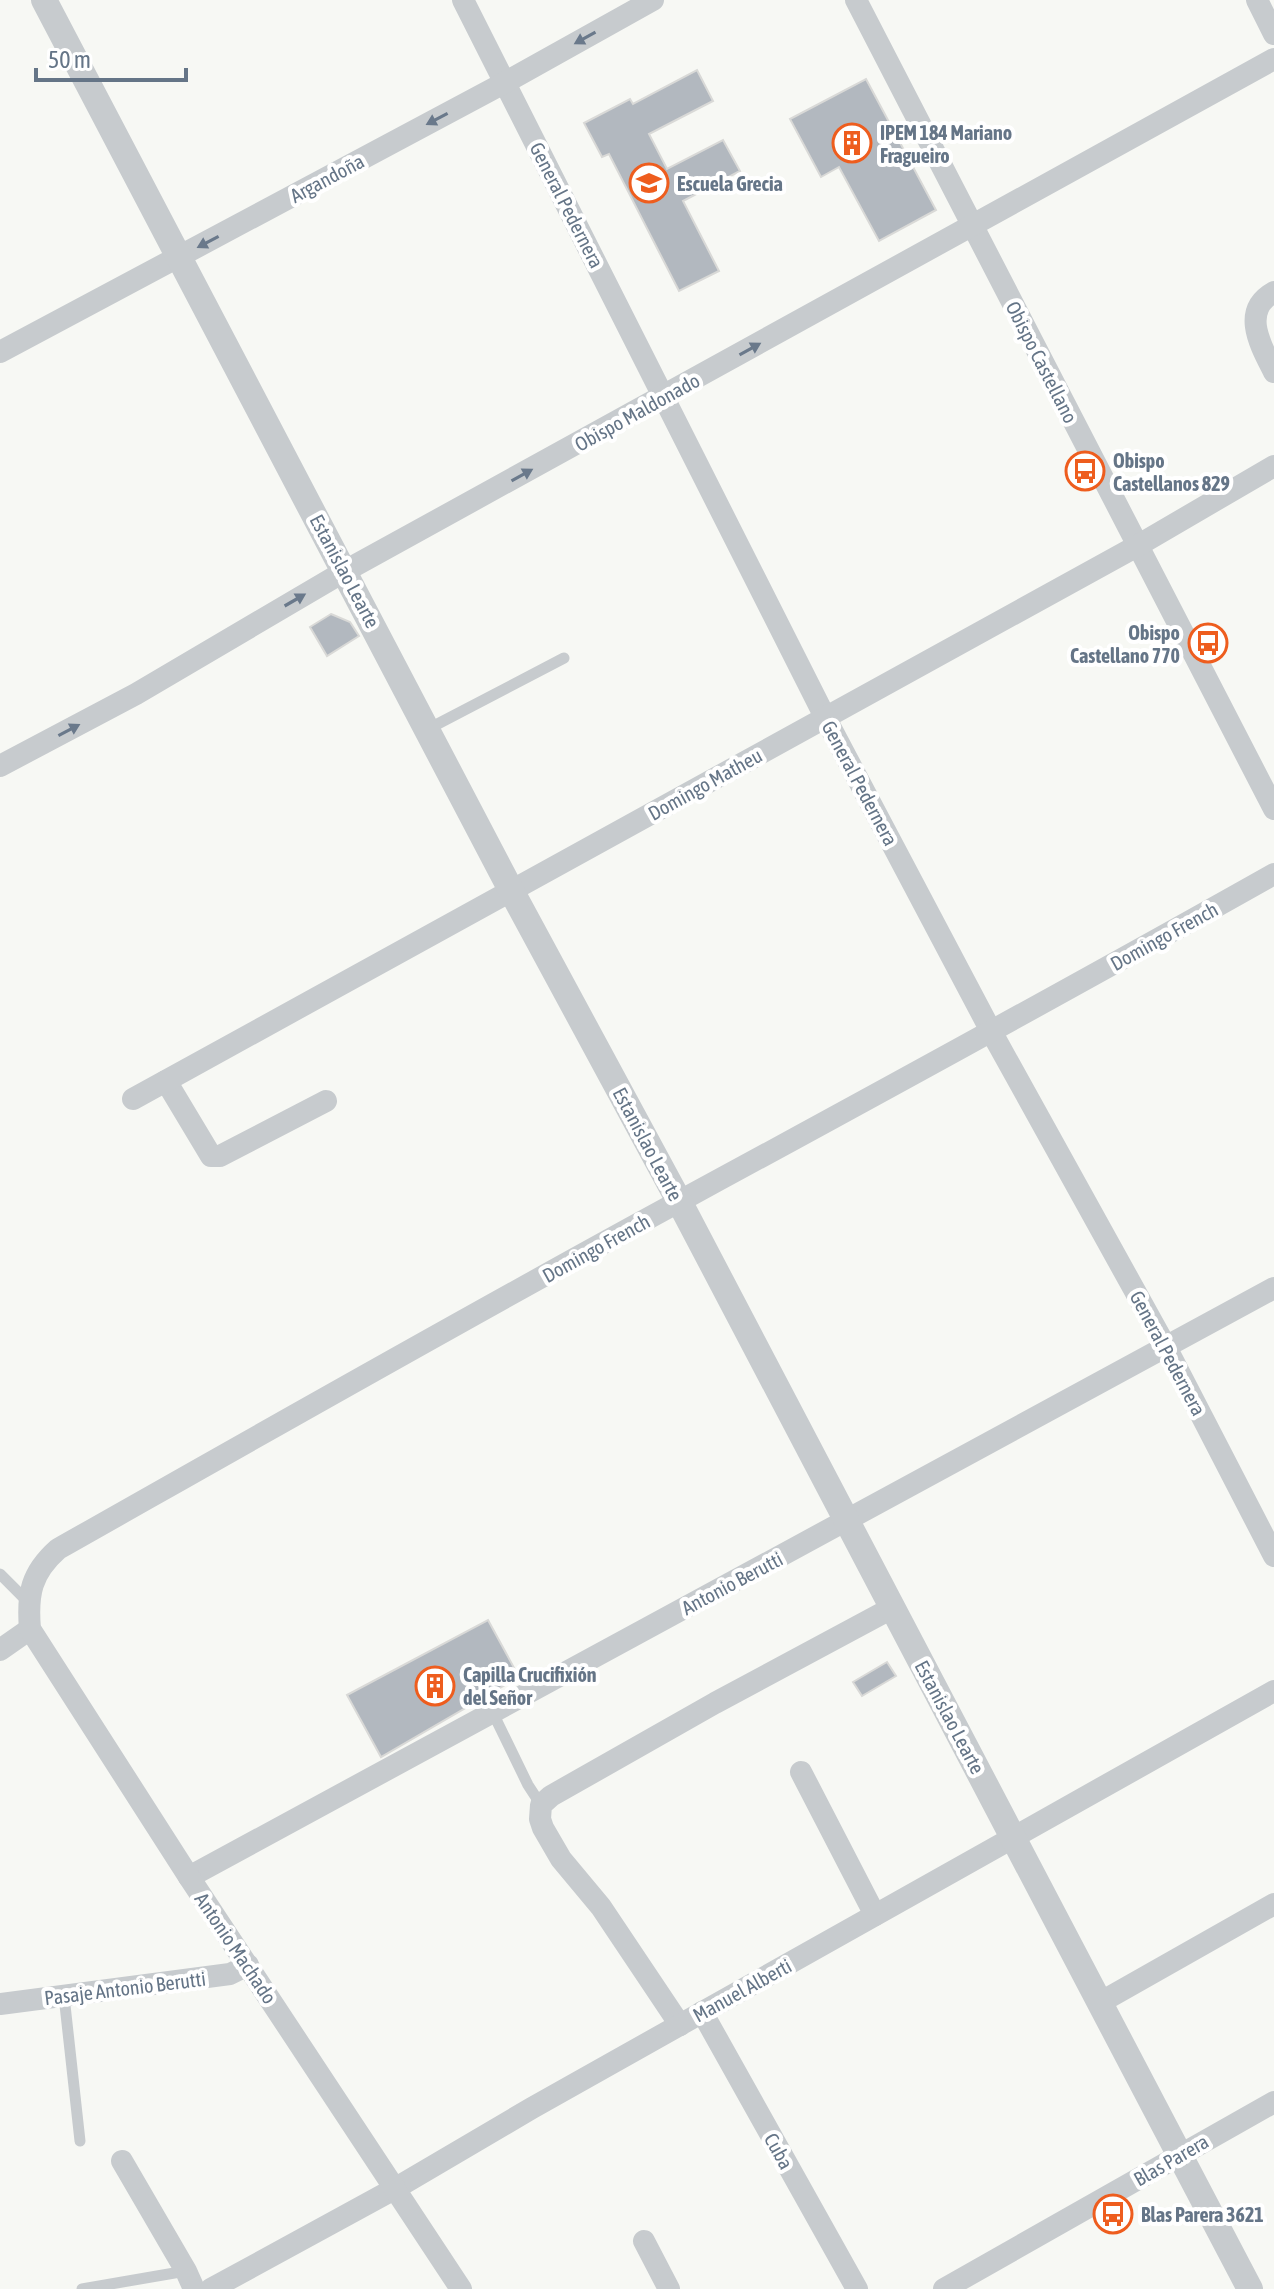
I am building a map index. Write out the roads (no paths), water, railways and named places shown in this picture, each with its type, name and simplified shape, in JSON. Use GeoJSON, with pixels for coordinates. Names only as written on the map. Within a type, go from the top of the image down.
{"type":"FeatureCollection","features":[{"type":"Feature","properties":{"kind":"street","name":"Estanislao Learte"},"geometry":{"type":"LineString","coordinates":[[44,0],[1250,2289]]}},
{"type":"Feature","properties":{"kind":"street","name":"General Pedernera"},"geometry":{"type":"LineString","coordinates":[[463,0],[825,717],[992,1033],[1166,1347],[1274,1556]]}},
{"type":"Feature","properties":{"kind":"street","name":"Argandoña"},"geometry":{"type":"LineString","coordinates":[[0,352],[506,82],[653,0]]}},
{"type":"Feature","properties":{"kind":"street","name":"Obispo Castellano"},"geometry":{"type":"LineString","coordinates":[[856,0],[1274,809]]}},
{"type":"Feature","properties":{"kind":"street"},"geometry":{"type":"LineString","coordinates":[[1257,0],[1274,34]]}},
{"type":"Feature","properties":{"kind":"street","name":"Obispo Maldonado"},"geometry":{"type":"LineString","coordinates":[[0,766],[136,694],[345,571],[1274,59]]}},
{"type":"Feature","properties":{"kind":"street"},"geometry":{"type":"LineString","coordinates":[[1274,292],[1266,296],[1256,310],[1255,329],[1274,372]]}},
{"type":"Feature","properties":{"kind":"street","name":"Domingo Matheu"},"geometry":{"type":"LineString","coordinates":[[133,1099],[1137,546],[1274,466]]}},
{"type":"Feature","properties":{"kind":"street","name":"Domingo French"},"geometry":{"type":"LineString","coordinates":[[27,1601],[38,1571],[58,1549],[679,1201],[992,1033],[1274,874]]}},
{"type":"Feature","properties":{"kind":"street"},"geometry":{"type":"LineString","coordinates":[[166,1081],[211,1156],[220,1156],[326,1101]]}},
{"type":"Feature","properties":{"kind":"street","name":"Antonio Berutti"},"geometry":{"type":"LineString","coordinates":[[189,1877],[1274,1288]]}},
{"type":"Feature","properties":{"kind":"street","name":"Antonio Machado"},"geometry":{"type":"LineString","coordinates":[[27,1601],[30,1629],[189,1877],[461,2289]]}},
{"type":"Feature","properties":{"kind":"street"},"geometry":{"type":"LineString","coordinates":[[680,2025],[601,1907],[561,1859],[543,1828],[541,1805],[551,1796],[701,1711],[892,1608]]}},
{"type":"Feature","properties":{"kind":"street"},"geometry":{"type":"LineString","coordinates":[[0,1650],[30,1629]]}},
{"type":"Feature","properties":{"kind":"street","name":"Manuel Alberti"},"geometry":{"type":"LineString","coordinates":[[211,2289],[396,2188],[702,2012],[1274,1691]]}},
{"type":"Feature","properties":{"kind":"street"},"geometry":{"type":"LineString","coordinates":[[801,1772],[875,1915]]}},
{"type":"Feature","properties":{"kind":"street"},"geometry":{"type":"LineString","coordinates":[[1101,2002],[1274,1904]]}},
{"type":"Feature","properties":{"kind":"street","name":"Pasaje Antonio Berutti"},"geometry":{"type":"LineString","coordinates":[[0,2004],[230,1974],[248,1965]]}},
{"type":"Feature","properties":{"kind":"street","name":"Cuba"},"geometry":{"type":"LineString","coordinates":[[702,2012],[857,2289]]}},
{"type":"Feature","properties":{"kind":"street","name":"Blas Parera"},"geometry":{"type":"LineString","coordinates":[[944,2289],[1274,2102]]}},
{"type":"Feature","properties":{"kind":"street"},"geometry":{"type":"LineString","coordinates":[[122,2161],[190,2280]]}},
{"type":"Feature","properties":{"kind":"street"},"geometry":{"type":"LineString","coordinates":[[644,2241],[669,2289]]}},
{"type":"Feature","properties":{"kind":"lane"},"geometry":{"type":"LineString","coordinates":[[428,729],[564,658]]}},
{"type":"Feature","properties":{"kind":"lane"},"geometry":{"type":"LineString","coordinates":[[0,1574],[27,1601]]}},
{"type":"Feature","properties":{"kind":"lane"},"geometry":{"type":"LineString","coordinates":[[492,1711],[541,1805]]}},
{"type":"Feature","properties":{"kind":"lane"},"geometry":{"type":"LineString","coordinates":[[64,1996],[80,2141]]}},
{"type":"Feature","properties":{"kind":"lane"},"geometry":{"type":"LineString","coordinates":[[82,2289],[190,2280]]}},
{"type":"Feature","properties":{"kind":"place","name":"IPEM 184 Mariano Fragueiro"},"geometry":{"type":"Point","coordinates":[852,143]}},
{"type":"Feature","properties":{"kind":"place","name":"Escuela Grecia"},"geometry":{"type":"Point","coordinates":[649,183]}},
{"type":"Feature","properties":{"kind":"place","name":"Obispo Castellanos 829"},"geometry":{"type":"Point","coordinates":[1085,471]}},
{"type":"Feature","properties":{"kind":"place","name":"Obispo Castellano 770"},"geometry":{"type":"Point","coordinates":[1208,643]}},
{"type":"Feature","properties":{"kind":"place","name":"Capilla Crucifixión del Señor"},"geometry":{"type":"Point","coordinates":[435,1686]}},
{"type":"Feature","properties":{"kind":"place","name":"Blas Parera 3621"},"geometry":{"type":"Point","coordinates":[1113,2214]}}]}
